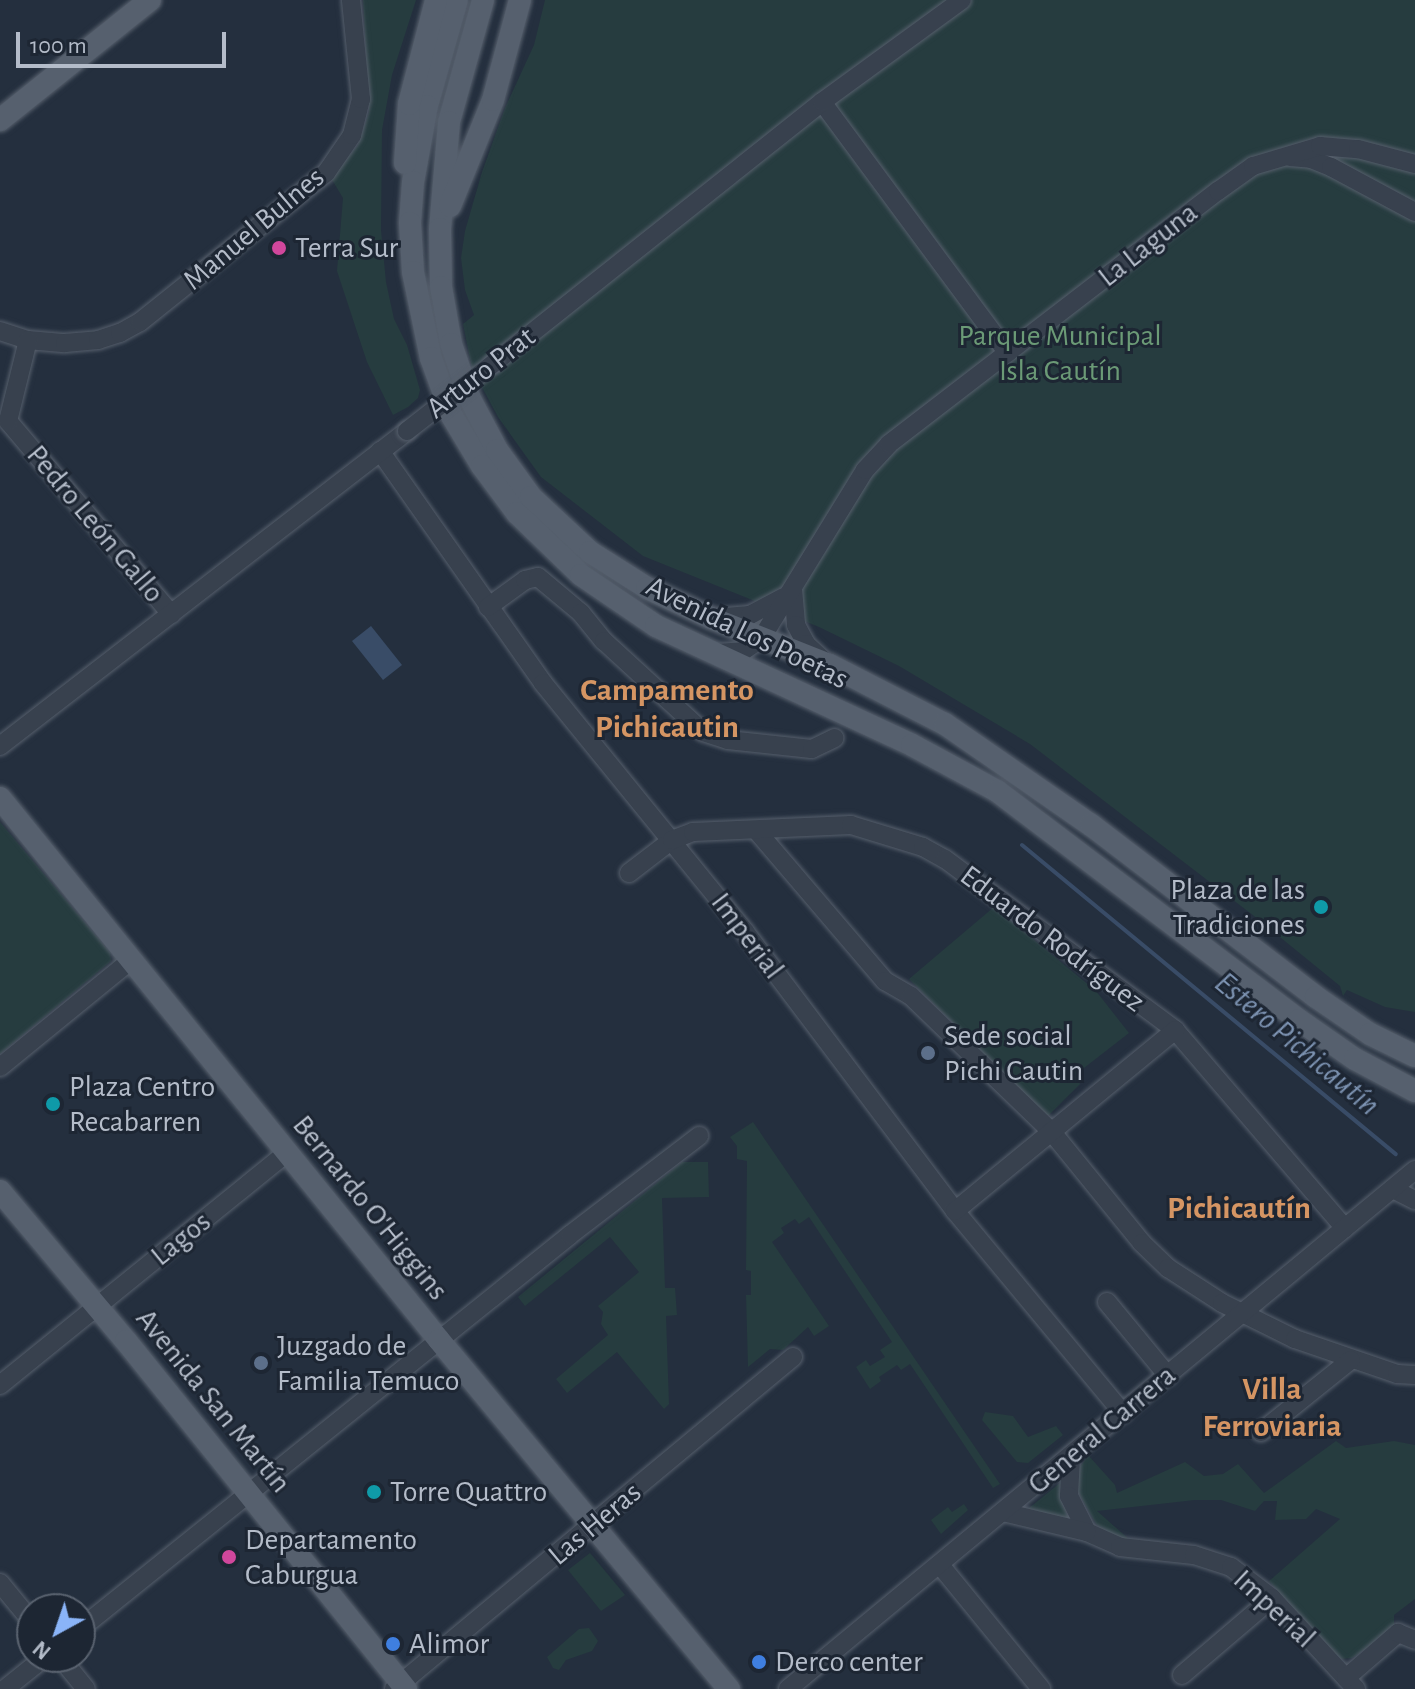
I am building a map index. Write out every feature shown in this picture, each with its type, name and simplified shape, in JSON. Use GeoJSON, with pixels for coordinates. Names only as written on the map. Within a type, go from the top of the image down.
{"type":"FeatureCollection","features":[{"type":"Feature","properties":{"kind":"main road"},"geometry":{"type":"LineString","coordinates":[[0,120],[150,0]]}},
{"type":"Feature","properties":{"kind":"main road"},"geometry":{"type":"LineString","coordinates":[[409,244],[405,199],[409,104],[436,0]]}},
{"type":"Feature","properties":{"kind":"main road","name":"Avenida Los Poetas"},"geometry":{"type":"LineString","coordinates":[[457,0],[422,134],[411,202],[409,244],[423,328],[441,387],[466,441],[499,490],[557,555],[605,594],[656,626],[912,745],[997,791],[1299,1020],[1355,1059],[1415,1091]]}},
{"type":"Feature","properties":{"kind":"main road","name":"Avenida Los Poetas"},"geometry":{"type":"LineString","coordinates":[[483,0],[449,122],[440,229],[441,287],[451,344],[470,399],[513,475],[551,519],[590,552],[647,588],[711,618],[830,665],[945,724],[1091,825],[1316,997],[1370,1034],[1415,1056]]}},
{"type":"Feature","properties":{"kind":"main road"},"geometry":{"type":"LineString","coordinates":[[440,229],[493,100],[520,0]]}},
{"type":"Feature","properties":{"kind":"main road","name":"Bernardo O'Higgins"},"geometry":{"type":"LineString","coordinates":[[0,798],[439,1340],[729,1689]]}},
{"type":"Feature","properties":{"kind":"main road","name":"Avenida San Martín"},"geometry":{"type":"LineString","coordinates":[[0,1191],[249,1493],[400,1687]]}},
{"type":"Feature","properties":{"kind":"street","name":"Manuel Bulnes"},"geometry":{"type":"LineString","coordinates":[[26,346],[98,340],[140,322],[326,173],[352,135],[361,99],[351,0]]}},
{"type":"Feature","properties":{"kind":"street","name":"Arturo Prat"},"geometry":{"type":"LineString","coordinates":[[0,746],[494,363],[822,102],[962,0]]}},
{"type":"Feature","properties":{"kind":"street"},"geometry":{"type":"LineString","coordinates":[[822,102],[1008,353]]}},
{"type":"Feature","properties":{"kind":"street","name":"La Laguna"},"geometry":{"type":"LineString","coordinates":[[761,639],[865,470],[889,444],[1218,191],[1253,166],[1320,146],[1358,149],[1415,164]]}},
{"type":"Feature","properties":{"kind":"street","name":"La Laguna"},"geometry":{"type":"LineString","coordinates":[[1284,157],[1311,159],[1331,167],[1415,212]]}},
{"type":"Feature","properties":{"kind":"street"},"geometry":{"type":"LineString","coordinates":[[0,331],[26,346]]}},
{"type":"Feature","properties":{"kind":"street","name":"Pedro León Gallo"},"geometry":{"type":"LineString","coordinates":[[26,346],[4,424],[171,614]]}},
{"type":"Feature","properties":{"kind":"street","name":"Imperial"},"geometry":{"type":"LineString","coordinates":[[380,451],[543,683],[640,807],[672,840],[745,932],[955,1211],[1123,1413]]}},
{"type":"Feature","properties":{"kind":"street"},"geometry":{"type":"LineString","coordinates":[[488,607],[525,580],[538,577],[581,613],[604,641],[703,732],[728,740],[812,749],[835,738]]}},
{"type":"Feature","properties":{"kind":"street"},"geometry":{"type":"LineString","coordinates":[[711,618],[760,612],[794,587]]}},
{"type":"Feature","properties":{"kind":"street"},"geometry":{"type":"LineString","coordinates":[[794,587],[792,606],[801,635],[813,652],[830,665]]}},
{"type":"Feature","properties":{"kind":"street"},"geometry":{"type":"LineString","coordinates":[[711,652],[735,653],[761,639]]}},
{"type":"Feature","properties":{"kind":"street","name":"Eduardo Rodríguez"},"geometry":{"type":"LineString","coordinates":[[672,840],[693,832],[851,825],[923,847],[945,859],[1175,1030],[1345,1228]]}},
{"type":"Feature","properties":{"kind":"street"},"geometry":{"type":"LineString","coordinates":[[756,830],[885,981],[911,996],[1051,1131],[1155,1256],[1202,1292],[1295,1339],[1397,1374],[1415,1375]]}},
{"type":"Feature","properties":{"kind":"street"},"geometry":{"type":"LineString","coordinates":[[629,873],[672,840]]}},
{"type":"Feature","properties":{"kind":"street"},"geometry":{"type":"LineString","coordinates":[[0,1067],[131,960]]}},
{"type":"Feature","properties":{"kind":"street"},"geometry":{"type":"LineString","coordinates":[[955,1211],[1175,1030]]}},
{"type":"Feature","properties":{"kind":"street"},"geometry":{"type":"LineString","coordinates":[[96,1616],[699,1136]]}},
{"type":"Feature","properties":{"kind":"street","name":"Lagos"},"geometry":{"type":"LineString","coordinates":[[0,1385],[287,1153]]}},
{"type":"Feature","properties":{"kind":"street","name":"General Carrera"},"geometry":{"type":"LineString","coordinates":[[788,1689],[1415,1170]]}},
{"type":"Feature","properties":{"kind":"street"},"geometry":{"type":"LineString","coordinates":[[1393,1189],[1415,1200]]}},
{"type":"Feature","properties":{"kind":"street"},"geometry":{"type":"LineString","coordinates":[[1107,1302],[1168,1376]]}},
{"type":"Feature","properties":{"kind":"street","name":"Las Heras"},"geometry":{"type":"LineString","coordinates":[[400,1687],[793,1357]]}},
{"type":"Feature","properties":{"kind":"street"},"geometry":{"type":"LineString","coordinates":[[1261,1432],[1351,1360]]}},
{"type":"Feature","properties":{"kind":"street"},"geometry":{"type":"LineString","coordinates":[[1071,1457],[1069,1496],[1087,1532]]}},
{"type":"Feature","properties":{"kind":"street","name":"Imperial"},"geometry":{"type":"LineString","coordinates":[[1003,1512],[1087,1532],[1120,1547],[1174,1552],[1222,1563],[1247,1577],[1272,1598],[1351,1684]]}},
{"type":"Feature","properties":{"kind":"street"},"geometry":{"type":"LineString","coordinates":[[940,1565],[1041,1689]]}},
{"type":"Feature","properties":{"kind":"street"},"geometry":{"type":"LineString","coordinates":[[0,1583],[16,1602]]}},
{"type":"Feature","properties":{"kind":"street"},"geometry":{"type":"LineString","coordinates":[[1182,1675],[1272,1598]]}},
{"type":"Feature","properties":{"kind":"street"},"geometry":{"type":"LineString","coordinates":[[1351,1684],[1398,1633],[1415,1640]]}},
{"type":"Feature","properties":{"kind":"street"},"geometry":{"type":"LineString","coordinates":[[5,1689],[25,1673]]}},
{"type":"Feature","properties":{"kind":"street"},"geometry":{"type":"LineString","coordinates":[[73,1673],[86,1689]]}},
{"type":"Feature","properties":{"kind":"green space"},"geometry":{"type":"Polygon","coordinates":[[[363,0],[416,0],[392,75],[382,130],[381,230],[386,282],[394,319],[407,345],[420,390],[418,398],[393,415],[367,362],[337,271],[343,198],[331,178],[358,145],[369,112],[363,0]]]}},
{"type":"Feature","properties":{"kind":"green space","name":"Parque Municipal Isla Cautín"},"geometry":{"type":"Polygon","coordinates":[[[545,0],[1415,0],[1415,1012],[1385,1007],[1347,990],[1343,996],[1340,986],[1254,916],[1030,744],[899,666],[819,627],[643,556],[541,477],[498,417],[472,369],[463,324],[474,315],[465,290],[461,258],[465,231],[482,172],[505,108],[534,45],[545,0]]]}},
{"type":"Feature","properties":{"kind":"green space"},"geometry":{"type":"Polygon","coordinates":[[[0,822],[110,952],[111,961],[0,1054],[0,822]]]}},
{"type":"Feature","properties":{"kind":"green space"},"geometry":{"type":"Polygon","coordinates":[[[994,907],[1096,991],[1129,1033],[1075,1075],[1080,1084],[1047,1117],[909,979],[994,907]]]}},
{"type":"Feature","properties":{"kind":"green space"},"geometry":{"type":"Polygon","coordinates":[[[753,1122],[1000,1484],[993,1488],[910,1364],[901,1370],[897,1365],[879,1377],[881,1381],[870,1389],[856,1367],[866,1360],[870,1366],[885,1357],[880,1350],[892,1342],[809,1217],[799,1224],[795,1219],[781,1228],[784,1233],[772,1242],[829,1326],[814,1336],[808,1327],[783,1350],[770,1349],[748,1367],[746,1295],[751,1295],[751,1271],[746,1270],[747,1161],[737,1159],[737,1146],[730,1137],[753,1122]]]}},
{"type":"Feature","properties":{"kind":"green space"},"geometry":{"type":"Polygon","coordinates":[[[682,1162],[708,1162],[709,1197],[662,1198],[665,1288],[675,1288],[677,1315],[666,1316],[669,1404],[664,1409],[617,1352],[567,1393],[556,1379],[608,1335],[601,1324],[603,1312],[598,1306],[639,1272],[610,1237],[525,1306],[518,1297],[682,1162]]]}},
{"type":"Feature","properties":{"kind":"green space"},"geometry":{"type":"Polygon","coordinates":[[[985,1412],[1013,1416],[1028,1437],[1056,1426],[1063,1435],[1028,1463],[1017,1462],[982,1420],[985,1412]]]}},
{"type":"Feature","properties":{"kind":"green space"},"geometry":{"type":"Polygon","coordinates":[[[1336,1441],[1346,1448],[1394,1441],[1415,1445],[1415,1599],[1394,1615],[1394,1631],[1352,1658],[1340,1659],[1269,1581],[1340,1519],[1316,1509],[1306,1519],[1275,1520],[1277,1501],[1264,1501],[1255,1511],[1221,1500],[1195,1500],[1097,1511],[1131,1541],[1108,1535],[1096,1524],[1078,1492],[1078,1470],[1088,1455],[1115,1485],[1117,1493],[1185,1462],[1204,1476],[1223,1474],[1238,1464],[1264,1493],[1336,1441]]]}},
{"type":"Feature","properties":{"kind":"green space"},"geometry":{"type":"Polygon","coordinates":[[[1061,1482],[1066,1513],[1073,1525],[1023,1513],[1061,1482]]]}},
{"type":"Feature","properties":{"kind":"green space"},"geometry":{"type":"Polygon","coordinates":[[[964,1504],[968,1510],[941,1534],[931,1520],[948,1507],[952,1512],[964,1504]]]}},
{"type":"Feature","properties":{"kind":"green space"},"geometry":{"type":"Polygon","coordinates":[[[590,1553],[625,1595],[601,1611],[568,1570],[590,1553]]]}},
{"type":"Feature","properties":{"kind":"green space"},"geometry":{"type":"Polygon","coordinates":[[[589,1628],[598,1641],[592,1651],[566,1660],[559,1670],[553,1668],[547,1657],[579,1629],[589,1628]]]}},
{"type":"Feature","properties":{"kind":"water"},"geometry":{"type":"Polygon","coordinates":[[[371,626],[402,665],[383,680],[352,641],[371,626]]]}},
{"type":"Feature","properties":{"kind":"waterway","name":"Estero Pichicautín"},"geometry":{"type":"LineString","coordinates":[[1022,845],[1396,1154]]}},
{"type":"Feature","properties":{"kind":"place","name":"Terra Sur"},"geometry":{"type":"Point","coordinates":[279,248]}},
{"type":"Feature","properties":{"kind":"place","name":"Plaza de las Tradiciones"},"geometry":{"type":"Point","coordinates":[1321,907]}},
{"type":"Feature","properties":{"kind":"place","name":"Sede social Pichi Cautin"},"geometry":{"type":"Point","coordinates":[928,1053]}},
{"type":"Feature","properties":{"kind":"place","name":"Plaza Centro Recabarren"},"geometry":{"type":"Point","coordinates":[53,1104]}},
{"type":"Feature","properties":{"kind":"place","name":"Juzgado de Familia Temuco"},"geometry":{"type":"Point","coordinates":[261,1363]}},
{"type":"Feature","properties":{"kind":"place","name":"Torre Quattro"},"geometry":{"type":"Point","coordinates":[374,1492]}},
{"type":"Feature","properties":{"kind":"place","name":"Departamento Caburgua"},"geometry":{"type":"Point","coordinates":[229,1557]}},
{"type":"Feature","properties":{"kind":"place","name":"Alimor"},"geometry":{"type":"Point","coordinates":[393,1644]}},
{"type":"Feature","properties":{"kind":"place","name":"Derco center"},"geometry":{"type":"Point","coordinates":[759,1662]}},
{"type":"Feature","properties":{"kind":"district","name":"Campamento Pichicautin"},"geometry":{"type":"Point","coordinates":[667,710]}},
{"type":"Feature","properties":{"kind":"district","name":"Pichicautín"},"geometry":{"type":"Point","coordinates":[1239,1208]}},
{"type":"Feature","properties":{"kind":"district","name":"Villa Ferroviaria"},"geometry":{"type":"Point","coordinates":[1272,1408]}}]}
